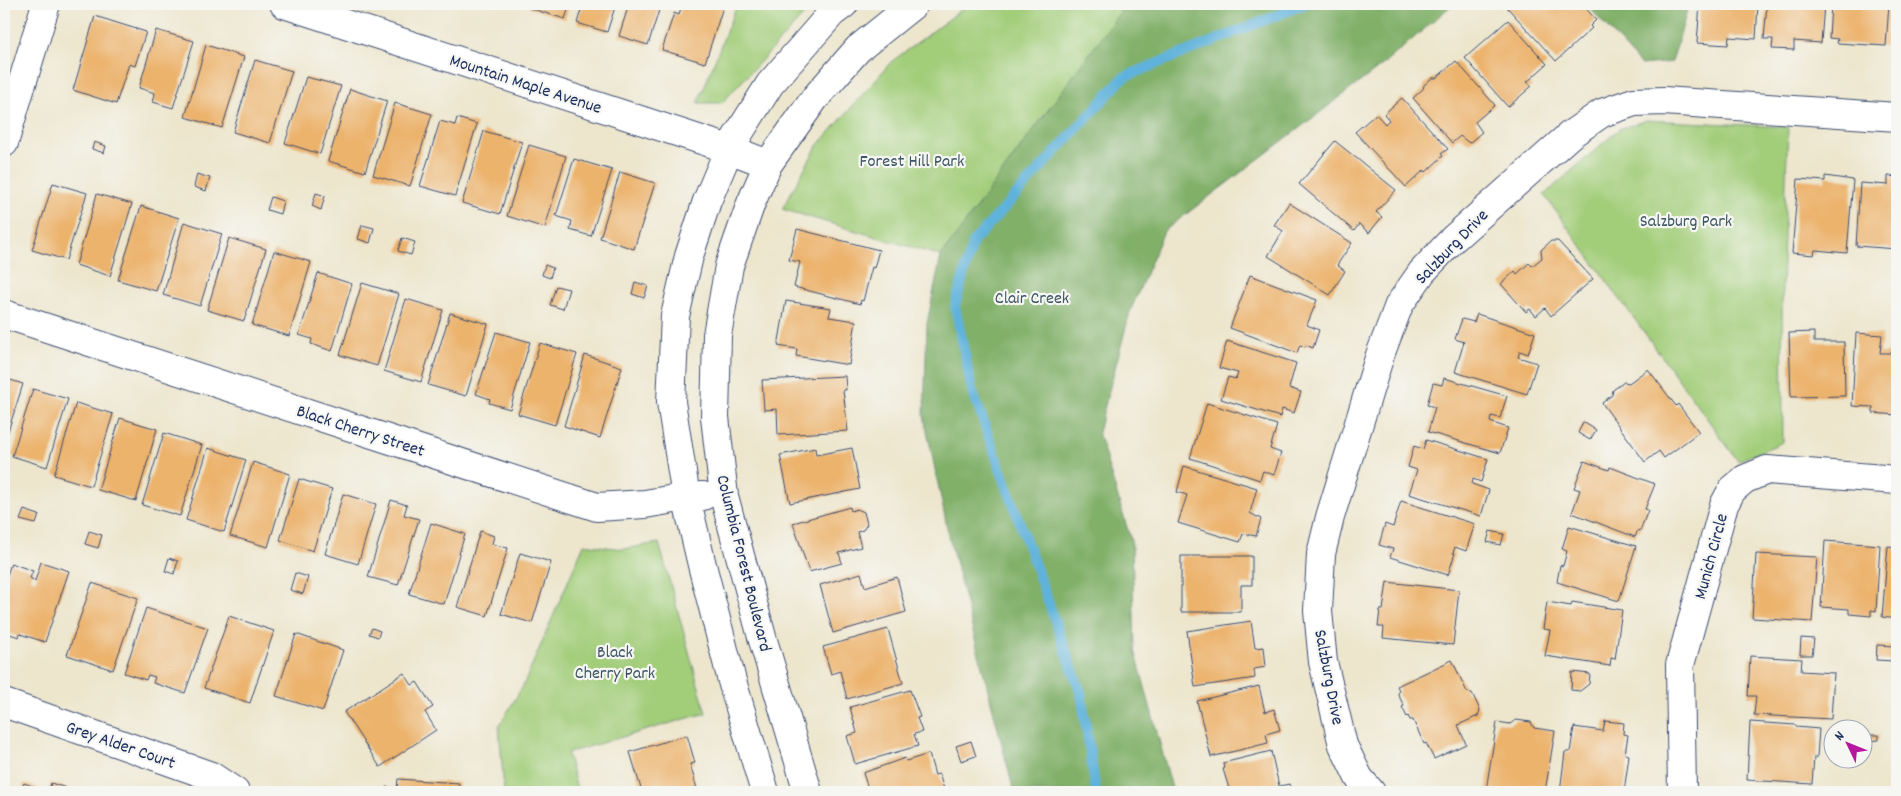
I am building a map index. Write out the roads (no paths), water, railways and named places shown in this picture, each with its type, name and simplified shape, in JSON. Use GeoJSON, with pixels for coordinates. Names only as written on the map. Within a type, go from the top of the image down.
{"type":"FeatureCollection","features":[{"type":"Feature","properties":{"kind":"street"},"geometry":{"type":"LineString","coordinates":[[4,143],[46,4]]}},
{"type":"Feature","properties":{"kind":"street","name":"Mountain Maple Avenue"},"geometry":{"type":"LineString","coordinates":[[284,4],[729,149],[768,164]]}},
{"type":"Feature","properties":{"kind":"street"},"geometry":{"type":"LineString","coordinates":[[765,792],[732,681],[686,497],[671,402],[675,316],[689,256],[707,201],[729,149],[770,84],[832,14],[844,4]]}},
{"type":"Feature","properties":{"kind":"street","name":"Columbia Forest Boulevard"},"geometry":{"type":"LineString","coordinates":[[808,792],[762,637],[724,496],[715,416],[717,335],[728,266],[768,164],[815,98],[858,49],[914,4]]}},
{"type":"Feature","properties":{"kind":"street","name":"Salzburg Drive"},"geometry":{"type":"LineString","coordinates":[[1371,792],[1359,778],[1343,745],[1323,662],[1318,612],[1321,554],[1330,517],[1380,355],[1399,305],[1422,272],[1453,239],[1570,135],[1602,113],[1634,102],[1664,101],[1897,117]]}},
{"type":"Feature","properties":{"kind":"street","name":"Black Cherry Street"},"geometry":{"type":"LineString","coordinates":[[4,314],[597,507],[645,504],[686,497],[724,496]]}},
{"type":"Feature","properties":{"kind":"street","name":"Munich Circle"},"geometry":{"type":"LineString","coordinates":[[1682,792],[1680,665],[1724,505],[1732,490],[1745,479],[1767,470],[1897,480]]}},
{"type":"Feature","properties":{"kind":"street","name":"Grey Alder Court"},"geometry":{"type":"LineString","coordinates":[[4,703],[211,776],[235,792]]}},
{"type":"Feature","properties":{"kind":"waterway"},"geometry":{"type":"LineString","coordinates":[[1096,792],[1081,693],[972,390],[955,306],[973,242],[1124,77],[1305,4]]}},
{"type":"Feature","properties":{"kind":"park label","name":"Forest Hill Park"},"geometry":{"type":"Point","coordinates":[912,160]}},
{"type":"Feature","properties":{"kind":"park label","name":"Salzburg Park"},"geometry":{"type":"Point","coordinates":[1686,220]}},
{"type":"Feature","properties":{"kind":"park label","name":"Clair Creek"},"geometry":{"type":"Point","coordinates":[1032,297]}},
{"type":"Feature","properties":{"kind":"park label","name":"Black Cherry Park"},"geometry":{"type":"Point","coordinates":[615,661]}}]}
